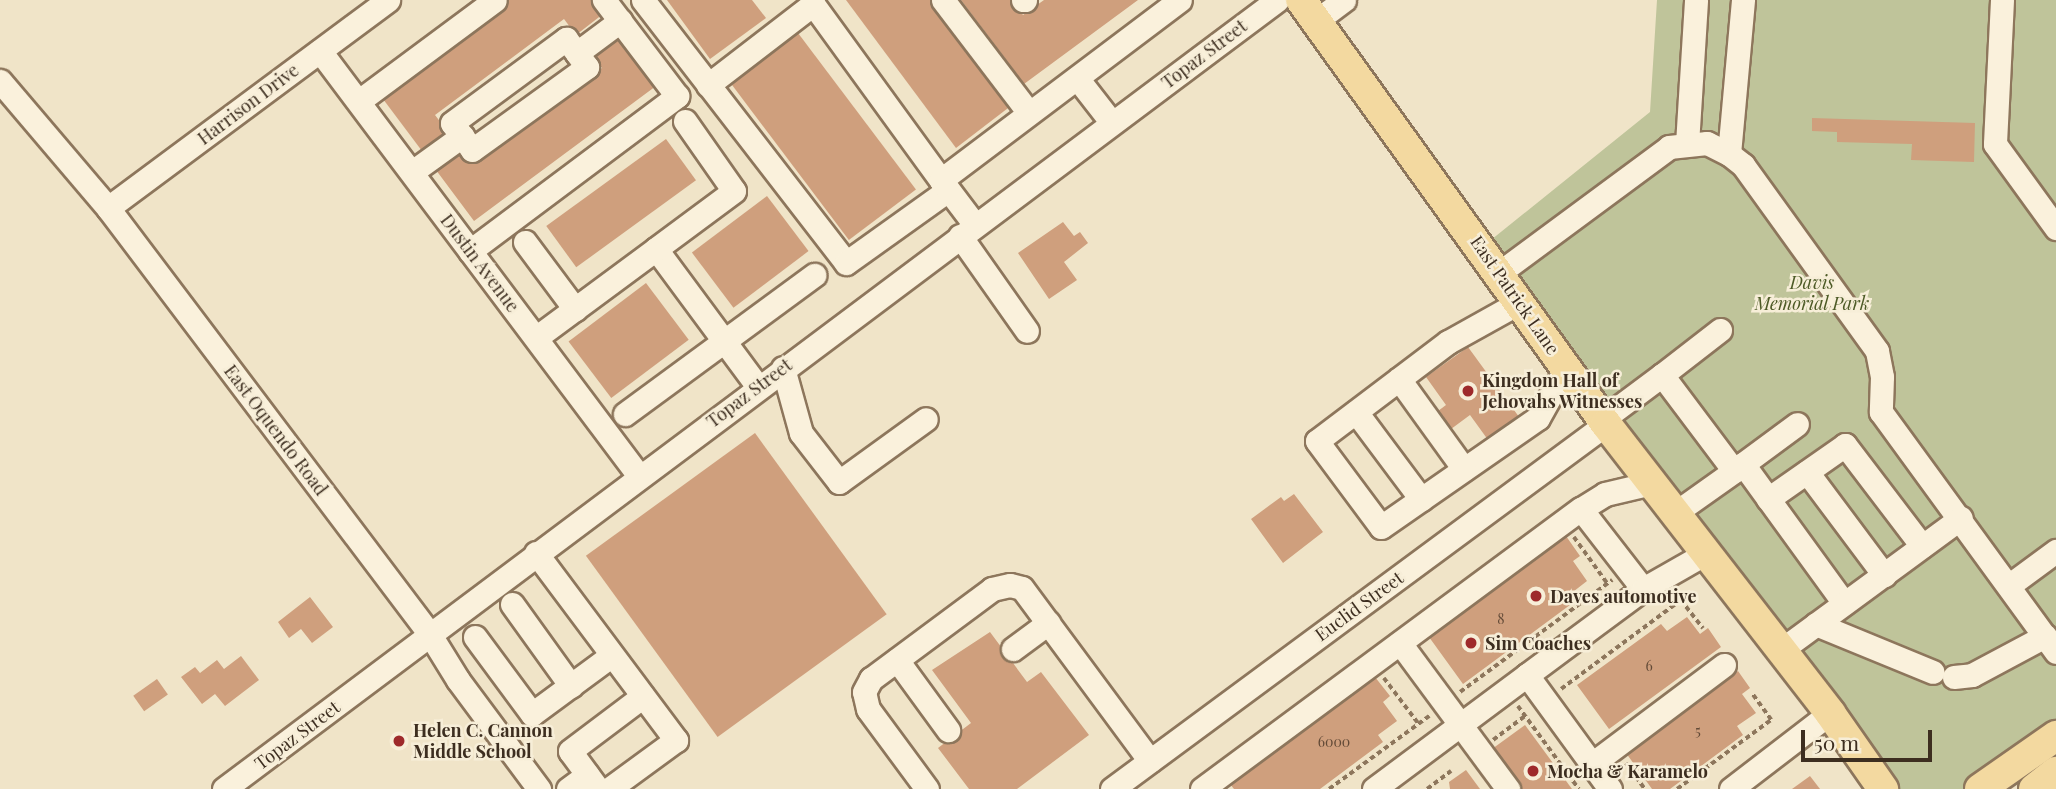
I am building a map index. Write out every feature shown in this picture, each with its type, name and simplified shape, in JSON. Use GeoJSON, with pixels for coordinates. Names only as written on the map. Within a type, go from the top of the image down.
{"type":"FeatureCollection","features":[{"type":"Feature","properties":{"kind":"main road","name":"East Patrick Lane"},"geometry":{"type":"LineString","coordinates":[[1308,11],[1605,422],[1830,713],[1883,789]]}},
{"type":"Feature","properties":{"kind":"main road"},"geometry":{"type":"LineString","coordinates":[[1980,789],[2056,736]]}},
{"type":"Feature","properties":{"kind":"main road"},"geometry":{"type":"LineString","coordinates":[[2034,789],[2056,772]]}},
{"type":"Feature","properties":{"kind":"street","name":"Harrison Drive"},"geometry":{"type":"LineString","coordinates":[[108,208],[388,0]]}},
{"type":"Feature","properties":{"kind":"street"},"geometry":{"type":"LineString","coordinates":[[359,101],[495,0]]}},
{"type":"Feature","properties":{"kind":"street"},"geometry":{"type":"LineString","coordinates":[[470,251],[677,96],[604,0]]}},
{"type":"Feature","properties":{"kind":"street"},"geometry":{"type":"LineString","coordinates":[[643,0],[846,263],[1030,113],[1180,0]]}},
{"type":"Feature","properties":{"kind":"street"},"geometry":{"type":"LineString","coordinates":[[943,0],[1030,113]]}},
{"type":"Feature","properties":{"kind":"street","name":"Topaz Street"},"geometry":{"type":"LineString","coordinates":[[224,789],[1277,0]]}},
{"type":"Feature","properties":{"kind":"street"},"geometry":{"type":"LineString","coordinates":[[1308,11],[1345,0]]}},
{"type":"Feature","properties":{"kind":"street"},"geometry":{"type":"LineString","coordinates":[[1687,144],[1696,0]]}},
{"type":"Feature","properties":{"kind":"street"},"geometry":{"type":"LineString","coordinates":[[1729,154],[1743,0]]}},
{"type":"Feature","properties":{"kind":"street"},"geometry":{"type":"LineString","coordinates":[[2002,0],[1996,144],[2056,228]]}},
{"type":"Feature","properties":{"kind":"street"},"geometry":{"type":"LineString","coordinates":[[708,85],[805,5],[945,185],[967,231],[1027,331]]}},
{"type":"Feature","properties":{"kind":"street"},"geometry":{"type":"LineString","coordinates":[[577,53],[620,21]]}},
{"type":"Feature","properties":{"kind":"street"},"geometry":{"type":"LineString","coordinates":[[566,39],[587,67],[472,150],[462,136],[452,123],[566,39]]}},
{"type":"Feature","properties":{"kind":"street","name":"Dustin Avenue"},"geometry":{"type":"LineString","coordinates":[[320,51],[639,476]]}},
{"type":"Feature","properties":{"kind":"street"},"geometry":{"type":"LineString","coordinates":[[1077,78],[1111,123]]}},
{"type":"Feature","properties":{"kind":"street","name":"East Oquendo Road"},"geometry":{"type":"LineString","coordinates":[[0,81],[108,208],[429,633],[539,789]]}},
{"type":"Feature","properties":{"kind":"street"},"geometry":{"type":"LineString","coordinates":[[537,337],[734,191],[685,121]]}},
{"type":"Feature","properties":{"kind":"street"},"geometry":{"type":"LineString","coordinates":[[412,172],[462,136]]}},
{"type":"Feature","properties":{"kind":"street"},"geometry":{"type":"LineString","coordinates":[[1499,273],[1669,147],[1707,143],[1743,165],[1877,351],[1882,377],[1881,412],[2011,584],[2051,644],[1972,675],[1943,674],[1816,624]]}},
{"type":"Feature","properties":{"kind":"street"},"geometry":{"type":"LineString","coordinates":[[525,242],[575,309]]}},
{"type":"Feature","properties":{"kind":"street"},"geometry":{"type":"LineString","coordinates":[[656,249],[758,387]]}},
{"type":"Feature","properties":{"kind":"street"},"geometry":{"type":"LineString","coordinates":[[625,414],[814,275]]}},
{"type":"Feature","properties":{"kind":"street"},"geometry":{"type":"LineString","coordinates":[[1520,302],[1448,342],[1317,440],[1381,527],[1538,418],[1566,368]]}},
{"type":"Feature","properties":{"kind":"street","name":"Euclid Street"},"geometry":{"type":"LineString","coordinates":[[1112,789],[1605,422],[1720,330]]}},
{"type":"Feature","properties":{"kind":"street"},"geometry":{"type":"LineString","coordinates":[[783,368],[802,433],[839,482],[926,419]]}},
{"type":"Feature","properties":{"kind":"street"},"geometry":{"type":"LineString","coordinates":[[1662,375],[1738,467],[1769,499],[1844,603]]}},
{"type":"Feature","properties":{"kind":"street"},"geometry":{"type":"LineString","coordinates":[[1399,379],[1464,469]]}},
{"type":"Feature","properties":{"kind":"street"},"geometry":{"type":"LineString","coordinates":[[1356,412],[1421,499]]}},
{"type":"Feature","properties":{"kind":"street"},"geometry":{"type":"LineString","coordinates":[[1675,513],[1797,424]]}},
{"type":"Feature","properties":{"kind":"street"},"geometry":{"type":"LineString","coordinates":[[1769,499],[1845,444],[1922,546]]}},
{"type":"Feature","properties":{"kind":"street"},"geometry":{"type":"LineString","coordinates":[[1807,472],[1884,575]]}},
{"type":"Feature","properties":{"kind":"street"},"geometry":{"type":"LineString","coordinates":[[1202,789],[1572,516],[1605,494],[1652,483]]}},
{"type":"Feature","properties":{"kind":"street"},"geometry":{"type":"LineString","coordinates":[[1572,516],[1628,569],[1643,589]]}},
{"type":"Feature","properties":{"kind":"street"},"geometry":{"type":"LineString","coordinates":[[1781,650],[1961,518]]}},
{"type":"Feature","properties":{"kind":"street"},"geometry":{"type":"LineString","coordinates":[[2011,584],[2056,551]]}},
{"type":"Feature","properties":{"kind":"street"},"geometry":{"type":"LineString","coordinates":[[536,553],[676,740],[609,789]]}},
{"type":"Feature","properties":{"kind":"street"},"geometry":{"type":"LineString","coordinates":[[1374,789],[1643,589],[1706,553]]}},
{"type":"Feature","properties":{"kind":"street"},"geometry":{"type":"LineString","coordinates":[[927,789],[868,709],[864,692],[871,679],[992,589],[1023,588],[1150,761]]}},
{"type":"Feature","properties":{"kind":"street"},"geometry":{"type":"LineString","coordinates":[[512,604],[570,686]]}},
{"type":"Feature","properties":{"kind":"street"},"geometry":{"type":"LineString","coordinates":[[1013,649],[1048,623]]}},
{"type":"Feature","properties":{"kind":"street"},"geometry":{"type":"LineString","coordinates":[[475,636],[532,714],[612,655]]}},
{"type":"Feature","properties":{"kind":"street"},"geometry":{"type":"LineString","coordinates":[[1399,643],[1508,789]]}},
{"type":"Feature","properties":{"kind":"street"},"geometry":{"type":"LineString","coordinates":[[897,660],[947,730]]}},
{"type":"Feature","properties":{"kind":"street"},"geometry":{"type":"LineString","coordinates":[[1592,764],[1724,665]]}},
{"type":"Feature","properties":{"kind":"street"},"geometry":{"type":"LineString","coordinates":[[1527,676],[1610,789]]}},
{"type":"Feature","properties":{"kind":"street"},"geometry":{"type":"LineString","coordinates":[[568,789],[593,782],[570,751],[643,696]]}},
{"type":"Feature","properties":{"kind":"street"},"geometry":{"type":"LineString","coordinates":[[1731,789],[1830,713]]}},
{"type":"Feature","properties":{"kind":"path"},"geometry":{"type":"LineString","coordinates":[[1572,516],[1607,583]]}},
{"type":"Feature","properties":{"kind":"path"},"geometry":{"type":"LineString","coordinates":[[1329,789],[1628,569]]}},
{"type":"Feature","properties":{"kind":"path"},"geometry":{"type":"LineString","coordinates":[[1545,701],[1681,600],[1703,628]]}},
{"type":"Feature","properties":{"kind":"path"},"geometry":{"type":"LineString","coordinates":[[1373,663],[1418,723]]}},
{"type":"Feature","properties":{"kind":"path"},"geometry":{"type":"LineString","coordinates":[[1506,691],[1579,789]]}},
{"type":"Feature","properties":{"kind":"path"},"geometry":{"type":"LineString","coordinates":[[1677,789],[1771,720],[1752,694]]}},
{"type":"Feature","properties":{"kind":"path"},"geometry":{"type":"LineString","coordinates":[[1479,750],[1525,716]]}},
{"type":"Feature","properties":{"kind":"path"},"geometry":{"type":"LineString","coordinates":[[1615,747],[1645,789]]}},
{"type":"Feature","properties":{"kind":"path"},"geometry":{"type":"LineString","coordinates":[[1427,789],[1451,771]]}},
{"type":"Feature","properties":{"kind":"green space","name":"Davis Memorial Park"},"geometry":{"type":"Polygon","coordinates":[[[1657,0],[2056,0],[2056,723],[1972,789],[1883,789],[1481,248],[1650,112],[1657,0]]]}},
{"type":"Feature","properties":{"kind":"building"},"geometry":{"type":"Polygon","coordinates":[[[507,0],[592,0],[603,14],[576,35],[564,19],[435,115],[448,132],[422,151],[380,95],[507,0]]]}},
{"type":"Feature","properties":{"kind":"building"},"geometry":{"type":"Polygon","coordinates":[[[667,0],[752,0],[766,18],[710,59],[667,0]]]}},
{"type":"Feature","properties":{"kind":"building"},"geometry":{"type":"Polygon","coordinates":[[[846,0],[934,0],[1012,105],[956,148],[846,0]]]}},
{"type":"Feature","properties":{"kind":"building"},"geometry":{"type":"Polygon","coordinates":[[[961,0],[1012,0],[1023,15],[1044,0],[1138,0],[1024,84],[961,0]]]}},
{"type":"Feature","properties":{"kind":"building"},"geometry":{"type":"Polygon","coordinates":[[[795,29],[916,190],[849,240],[728,80],[795,29]]]}},
{"type":"Feature","properties":{"kind":"building"},"geometry":{"type":"Polygon","coordinates":[[[616,32],[656,86],[474,221],[433,166],[460,147],[473,164],[602,68],[589,51],[616,32]]]}},
{"type":"Feature","properties":{"kind":"building"},"geometry":{"type":"Polygon","coordinates":[[[1812,118],[1975,123],[1974,162],[1911,160],[1912,144],[1837,142],[1837,132],[1812,131],[1812,118]]]}},
{"type":"Feature","properties":{"kind":"building"},"geometry":{"type":"Polygon","coordinates":[[[666,139],[696,180],[576,267],[546,226],[666,139]]]}},
{"type":"Feature","properties":{"kind":"building"},"geometry":{"type":"Polygon","coordinates":[[[767,196],[809,251],[733,308],[692,253],[767,196]]]}},
{"type":"Feature","properties":{"kind":"building"},"geometry":{"type":"Polygon","coordinates":[[[1063,222],[1074,236],[1080,232],[1088,243],[1064,262],[1077,280],[1049,299],[1018,253],[1063,222]]]}},
{"type":"Feature","properties":{"kind":"building"},"geometry":{"type":"Polygon","coordinates":[[[646,283],[689,340],[611,398],[569,341],[646,283]]]}},
{"type":"Feature","properties":{"kind":"building","name":"Kingdom Hall of Jehovahs Witnesses"},"geometry":{"type":"Polygon","coordinates":[[[1468,347],[1522,421],[1491,444],[1470,415],[1447,432],[1434,414],[1446,405],[1426,377],[1468,347]]]}},
{"type":"Feature","properties":{"kind":"building"},"geometry":{"type":"Polygon","coordinates":[[[755,433],[887,614],[718,737],[586,556],[755,433]]]}},
{"type":"Feature","properties":{"kind":"building"},"geometry":{"type":"Polygon","coordinates":[[[1294,494],[1323,532],[1283,563],[1251,519],[1281,497],[1284,501],[1294,494]]]}},
{"type":"Feature","properties":{"kind":"building"},"geometry":{"type":"Polygon","coordinates":[[[1566,536],[1580,556],[1573,561],[1587,581],[1569,595],[1574,602],[1463,684],[1429,637],[1566,536]]]}},
{"type":"Feature","properties":{"kind":"building"},"geometry":{"type":"Polygon","coordinates":[[[310,597],[333,627],[312,643],[301,629],[289,638],[278,622],[310,597]]]}},
{"type":"Feature","properties":{"kind":"building"},"geometry":{"type":"Polygon","coordinates":[[[1687,617],[1700,634],[1708,628],[1721,647],[1609,729],[1577,685],[1661,624],[1667,631],[1687,617]]]}},
{"type":"Feature","properties":{"kind":"building"},"geometry":{"type":"Polygon","coordinates":[[[990,632],[1027,682],[1041,672],[1089,735],[1017,789],[969,789],[938,748],[971,723],[932,670],[990,632]]]}},
{"type":"Feature","properties":{"kind":"building"},"geometry":{"type":"Polygon","coordinates":[[[241,656],[259,680],[225,706],[215,694],[202,704],[181,677],[195,667],[200,673],[217,660],[224,669],[241,656]]]}},
{"type":"Feature","properties":{"kind":"building"},"geometry":{"type":"Polygon","coordinates":[[[1738,671],[1750,688],[1742,694],[1756,713],[1737,726],[1743,735],[1670,789],[1652,789],[1626,753],[1738,671]]]}},
{"type":"Feature","properties":{"kind":"building"},"geometry":{"type":"Polygon","coordinates":[[[1375,677],[1390,696],[1383,702],[1397,721],[1378,735],[1383,742],[1320,789],[1234,789],[1230,784],[1375,677]]]}},
{"type":"Feature","properties":{"kind":"building"},"geometry":{"type":"Polygon","coordinates":[[[157,679],[168,695],[144,711],[133,696],[157,679]]]}},
{"type":"Feature","properties":{"kind":"building"},"geometry":{"type":"Polygon","coordinates":[[[1525,725],[1572,789],[1522,789],[1492,749],[1525,725]]]}},
{"type":"Feature","properties":{"kind":"building"},"geometry":{"type":"Polygon","coordinates":[[[1466,770],[1480,789],[1450,789],[1449,782],[1466,770]]]}},
{"type":"Feature","properties":{"kind":"building"},"geometry":{"type":"Polygon","coordinates":[[[1810,776],[1820,789],[1792,789],[1810,776]]]}},
{"type":"Feature","properties":{"kind":"place","name":"Kingdom Hall of Jehovahs Witnesses"},"geometry":{"type":"Point","coordinates":[1468,391]}},
{"type":"Feature","properties":{"kind":"place","name":"Daves automotive"},"geometry":{"type":"Point","coordinates":[1536,596]}},
{"type":"Feature","properties":{"kind":"place","name":"Sim Coaches"},"geometry":{"type":"Point","coordinates":[1471,643]}},
{"type":"Feature","properties":{"kind":"place","name":"Helen C. Cannon Middle School"},"geometry":{"type":"Point","coordinates":[399,741]}},
{"type":"Feature","properties":{"kind":"place","name":"Mocha & Karamelo"},"geometry":{"type":"Point","coordinates":[1533,771]}}]}
